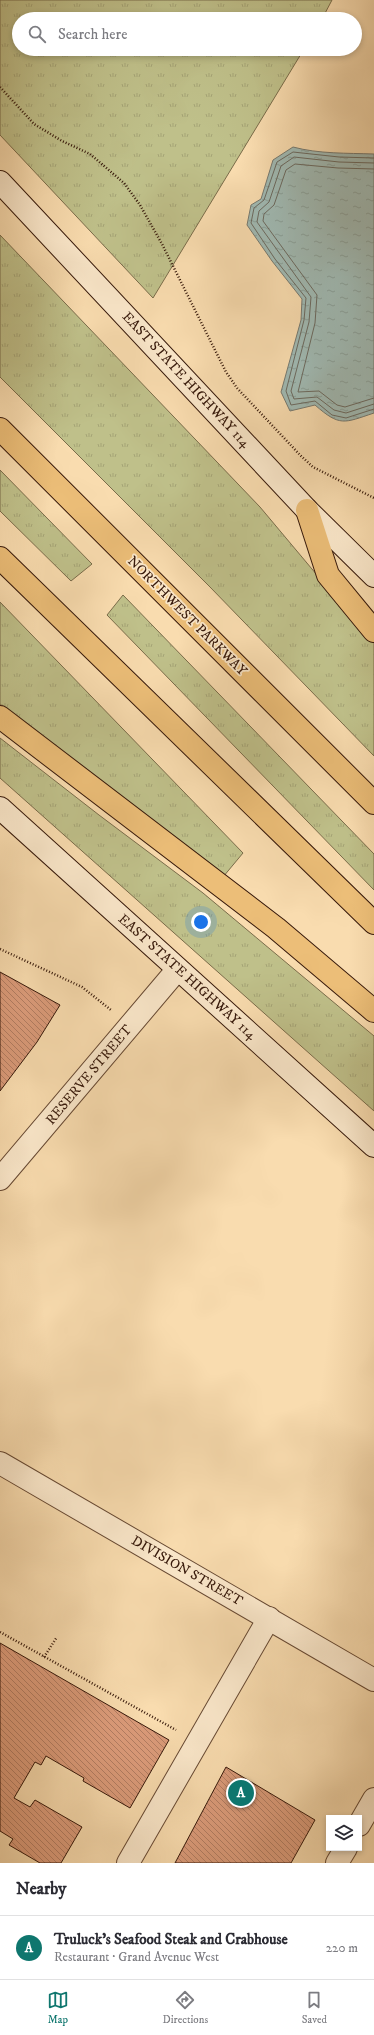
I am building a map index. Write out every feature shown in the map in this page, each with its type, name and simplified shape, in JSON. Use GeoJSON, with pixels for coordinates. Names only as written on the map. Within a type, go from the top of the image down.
{"type":"FeatureCollection","features":[{"type":"Feature","properties":{"kind":"highway","name":"NORTHWEST PARKWAY"},"geometry":{"type":"LineString","coordinates":[[0,430],[374,803]]}},
{"type":"Feature","properties":{"kind":"highway"},"geometry":{"type":"LineString","coordinates":[[307,510],[328,575],[374,631]]}},
{"type":"Feature","properties":{"kind":"highway"},"geometry":{"type":"LineString","coordinates":[[0,558],[374,923]]}},
{"type":"Feature","properties":{"kind":"highway"},"geometry":{"type":"LineString","coordinates":[[0,717],[276,928],[374,1011]]}},
{"type":"Feature","properties":{"kind":"main road","name":"EAST STATE HIGHWAY 114"},"geometry":{"type":"LineString","coordinates":[[0,182],[307,510],[374,576]]}},
{"type":"Feature","properties":{"kind":"main road","name":"EAST STATE HIGHWAY 114"},"geometry":{"type":"LineString","coordinates":[[0,808],[177,970],[374,1146]]}},
{"type":"Feature","properties":{"kind":"main road","name":"RESERVE STREET"},"geometry":{"type":"LineString","coordinates":[[0,1179],[177,970]]}},
{"type":"Feature","properties":{"kind":"main road","name":"DIVISION STREET"},"geometry":{"type":"LineString","coordinates":[[0,1463],[374,1680]]}},
{"type":"Feature","properties":{"kind":"main road"},"geometry":{"type":"LineString","coordinates":[[128,1863],[269,1618]]}},
{"type":"Feature","properties":{"kind":"main road"},"geometry":{"type":"LineString","coordinates":[[362,1820],[374,1799]]}},
{"type":"Feature","properties":{"kind":"main road"},"geometry":{"type":"LineString","coordinates":[[337,1863],[344,1851]]}},
{"type":"Feature","properties":{"kind":"path"},"geometry":{"type":"LineString","coordinates":[[0,87],[34,124],[62,141],[90,154],[124,183],[140,205],[162,244],[226,372],[237,388],[313,467],[374,498]]}},
{"type":"Feature","properties":{"kind":"path"},"geometry":{"type":"LineString","coordinates":[[0,949],[82,988],[115,1014]]}},
{"type":"Feature","properties":{"kind":"path"},"geometry":{"type":"LineString","coordinates":[[0,1632],[179,1732]]}},
{"type":"Feature","properties":{"kind":"path"},"geometry":{"type":"LineString","coordinates":[[44,1657],[56,1637]]}},
{"type":"Feature","properties":{"kind":"green space"},"geometry":{"type":"Polygon","coordinates":[[[0,0],[332,0],[326,12],[12,12],[12,56],[300,56],[153,298],[0,135],[0,0]]]}},
{"type":"Feature","properties":{"kind":"green space"},"geometry":{"type":"Polygon","coordinates":[[[0,235],[260,507],[374,643],[374,756],[210,587],[0,377],[0,235]]]}},
{"type":"Feature","properties":{"kind":"green space"},"geometry":{"type":"Polygon","coordinates":[[[0,470],[92,564],[71,581],[0,511],[0,470]]]}},
{"type":"Feature","properties":{"kind":"green space"},"geometry":{"type":"Polygon","coordinates":[[[123,595],[374,854],[374,890],[107,615],[123,595]]]}},
{"type":"Feature","properties":{"kind":"green space"},"geometry":{"type":"Polygon","coordinates":[[[0,602],[243,853],[223,877],[0,704],[0,602]]]}},
{"type":"Feature","properties":{"kind":"green space"},"geometry":{"type":"Polygon","coordinates":[[[0,738],[203,893],[374,1036],[374,1111],[0,778],[0,738]]]}},
{"type":"Feature","properties":{"kind":"water"},"geometry":{"type":"Polygon","coordinates":[[[293,147],[323,152],[374,154],[374,413],[349,421],[337,420],[323,412],[315,405],[290,411],[281,392],[301,320],[302,299],[272,261],[247,225],[251,205],[261,199],[273,160],[293,147]]]}},
{"type":"Feature","properties":{"kind":"building"},"geometry":{"type":"Polygon","coordinates":[[[0,972],[60,1005],[37,1042],[0,1091],[0,972]]]}},
{"type":"Feature","properties":{"kind":"building"},"geometry":{"type":"Polygon","coordinates":[[[0,1643],[169,1740],[130,1808],[83,1781],[84,1778],[46,1756],[41,1765],[35,1762],[14,1798],[30,1807],[35,1800],[82,1827],[61,1863],[40,1863],[9,1845],[13,1839],[0,1831],[0,1643]]]}},
{"type":"Feature","properties":{"kind":"building"},"geometry":{"type":"Polygon","coordinates":[[[226,1767],[315,1820],[291,1863],[175,1863],[226,1767]]]}},
{"type":"Feature","properties":{"kind":"place","name":"Truluck's Seafood Steak and Crabhouse"},"geometry":{"type":"Point","coordinates":[241,1793]}}]}
